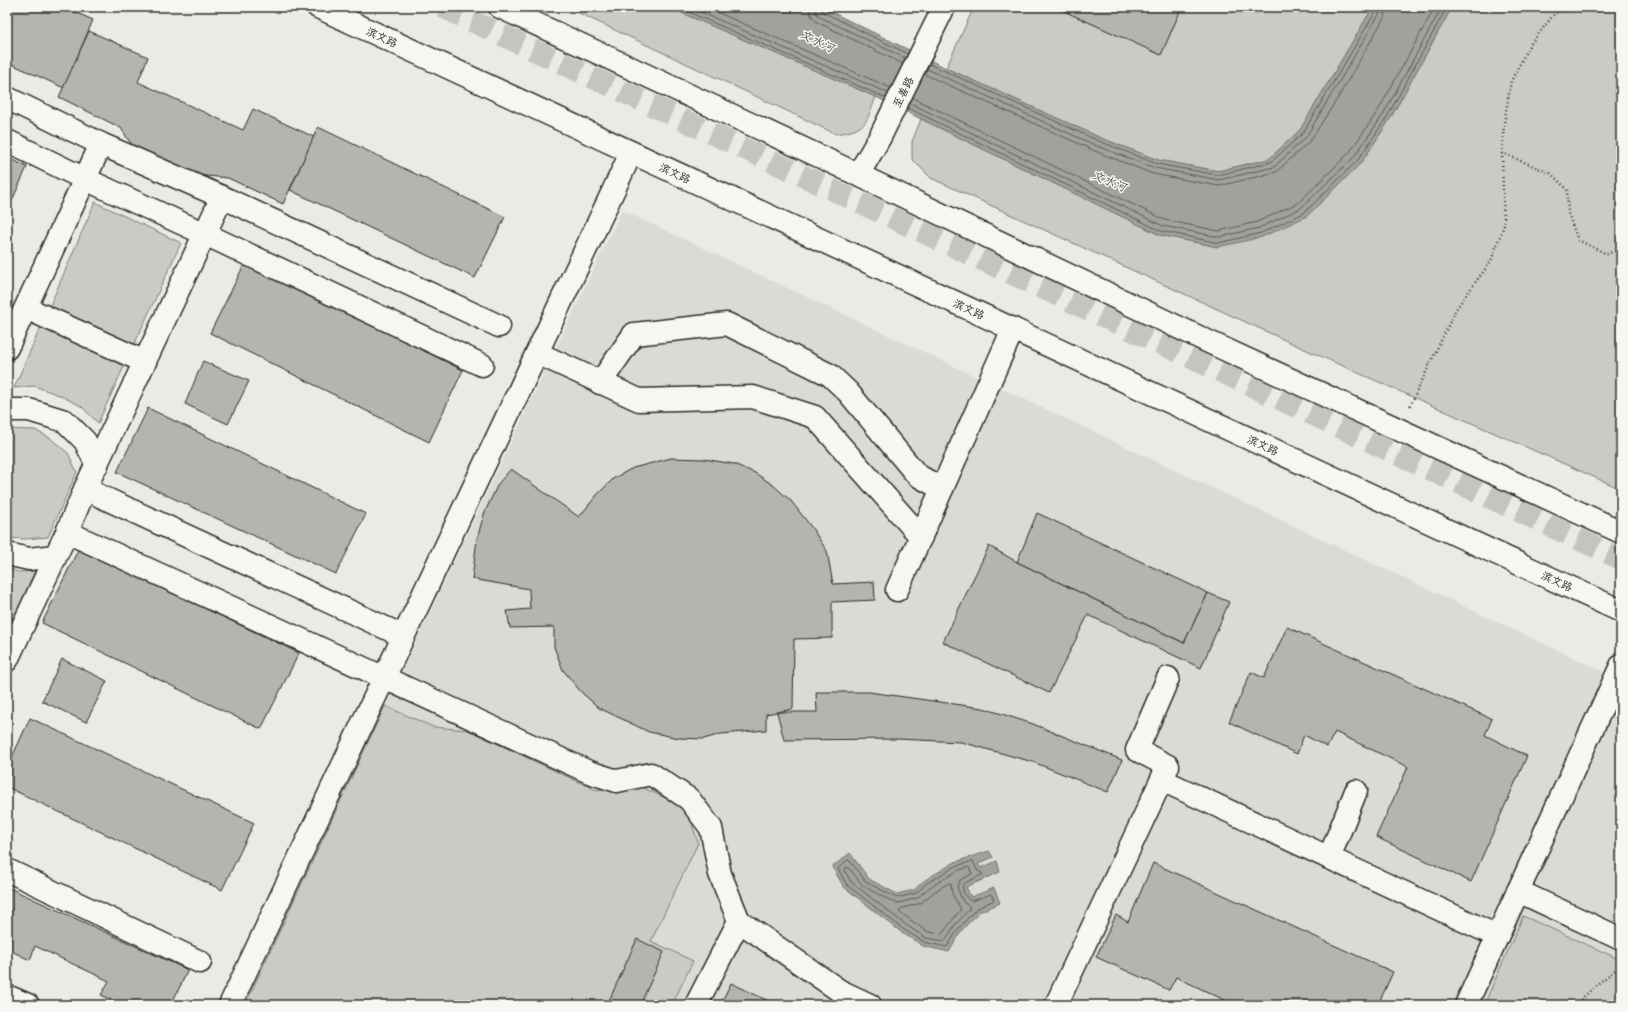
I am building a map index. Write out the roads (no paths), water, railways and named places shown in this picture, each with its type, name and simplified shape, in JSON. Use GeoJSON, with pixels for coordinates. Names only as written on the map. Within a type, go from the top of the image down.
{"type":"FeatureCollection","features":[{"type":"Feature","properties":{"kind":"main road","name":"滨文路"},"geometry":{"type":"LineString","coordinates":[[318,7],[1621,611]]}},
{"type":"Feature","properties":{"kind":"main road"},"geometry":{"type":"LineString","coordinates":[[500,7],[1216,345],[1621,532]]}},
{"type":"Feature","properties":{"kind":"main road","name":"至善路"},"geometry":{"type":"LineString","coordinates":[[858,175],[880,137],[940,16]]}},
{"type":"Feature","properties":{"kind":"main road"},"geometry":{"type":"LineString","coordinates":[[7,98],[101,144],[222,197],[499,326]]}},
{"type":"Feature","properties":{"kind":"main road"},"geometry":{"type":"LineString","coordinates":[[7,141],[482,365]]}},
{"type":"Feature","properties":{"kind":"main road"},"geometry":{"type":"LineString","coordinates":[[7,348],[101,144]]}},
{"type":"Feature","properties":{"kind":"main road"},"geometry":{"type":"LineString","coordinates":[[230,1005],[631,152]]}},
{"type":"Feature","properties":{"kind":"main road"},"geometry":{"type":"LineString","coordinates":[[8,653],[67,532],[85,489],[222,197]]}},
{"type":"Feature","properties":{"kind":"main road"},"geometry":{"type":"LineString","coordinates":[[26,308],[145,362]]}},
{"type":"Feature","properties":{"kind":"main road"},"geometry":{"type":"LineString","coordinates":[[600,383],[634,334],[727,324],[830,375],[848,392],[917,475],[942,489]]}},
{"type":"Feature","properties":{"kind":"main road"},"geometry":{"type":"LineString","coordinates":[[897,590],[1013,329]]}},
{"type":"Feature","properties":{"kind":"main road"},"geometry":{"type":"LineString","coordinates":[[537,353],[639,400],[753,396],[815,417],[921,537]]}},
{"type":"Feature","properties":{"kind":"main road"},"geometry":{"type":"LineString","coordinates":[[7,410],[29,410],[65,422],[85,441],[97,465]]}},
{"type":"Feature","properties":{"kind":"main road"},"geometry":{"type":"LineString","coordinates":[[85,489],[403,636]]}},
{"type":"Feature","properties":{"kind":"main road"},"geometry":{"type":"LineString","coordinates":[[67,532],[589,772],[617,781],[651,774],[689,799],[711,828],[720,874],[739,920],[840,991],[870,1005]]}},
{"type":"Feature","properties":{"kind":"main road"},"geometry":{"type":"LineString","coordinates":[[7,554],[30,559],[55,556]]}},
{"type":"Feature","properties":{"kind":"main road"},"geometry":{"type":"LineString","coordinates":[[1466,1005],[1621,666]]}},
{"type":"Feature","properties":{"kind":"main road"},"geometry":{"type":"LineString","coordinates":[[1056,1005],[1168,766],[1137,750],[1168,678]]}},
{"type":"Feature","properties":{"kind":"main road"},"geometry":{"type":"LineString","coordinates":[[1162,780],[1497,936]]}},
{"type":"Feature","properties":{"kind":"main road"},"geometry":{"type":"LineString","coordinates":[[1329,858],[1356,791]]}},
{"type":"Feature","properties":{"kind":"main road"},"geometry":{"type":"LineString","coordinates":[[7,870],[200,962]]}},
{"type":"Feature","properties":{"kind":"main road"},"geometry":{"type":"LineString","coordinates":[[1518,891],[1621,939]]}},
{"type":"Feature","properties":{"kind":"main road"},"geometry":{"type":"LineString","coordinates":[[696,1005],[739,920]]}},
{"type":"Feature","properties":{"kind":"main road"},"geometry":{"type":"LineString","coordinates":[[7,996],[28,1005]]}},
{"type":"Feature","properties":{"kind":"water","name":"文水河"},"geometry":{"type":"Polygon","coordinates":[[[668,7],[821,7],[946,68],[1101,138],[1158,160],[1218,171],[1269,159],[1300,130],[1373,7],[1452,7],[1390,119],[1361,163],[1307,216],[1262,237],[1218,247],[1160,235],[876,97],[668,7]]]}},
{"type":"Feature","properties":{"kind":"water"},"geometry":{"type":"Polygon","coordinates":[[[989,851],[993,857],[978,864],[981,868],[997,861],[1000,872],[966,887],[971,897],[994,888],[1000,903],[979,912],[962,930],[949,952],[923,946],[901,932],[844,887],[832,867],[850,853],[869,879],[897,894],[914,890],[925,880],[955,862],[989,851]]]}},
{"type":"Feature","properties":{"kind":"tunnel"},"geometry":{"type":"LineString","coordinates":[[442,7],[1621,559]]}}]}
